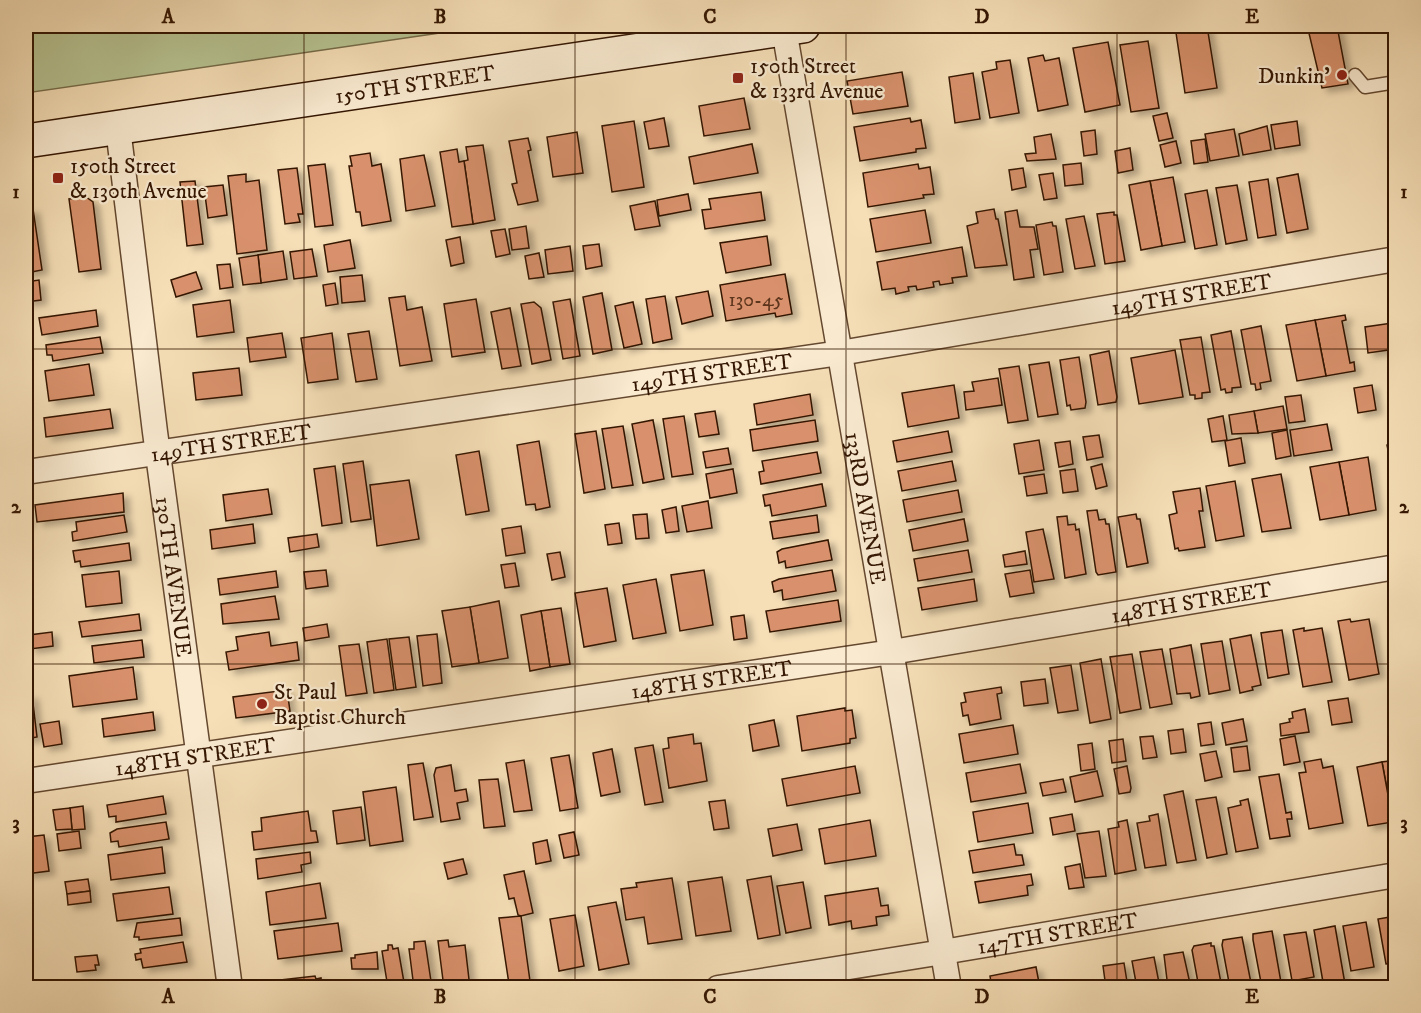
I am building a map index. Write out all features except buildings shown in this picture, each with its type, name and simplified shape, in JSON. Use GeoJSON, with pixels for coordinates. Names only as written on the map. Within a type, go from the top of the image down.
{"type":"FeatureCollection","features":[{"type":"Feature","properties":{"kind":"main road","name":"150TH STREET"},"geometry":{"type":"LineString","coordinates":[[26,141],[793,27]]}},
{"type":"Feature","properties":{"kind":"street","name":"133RD AVENUE"},"geometry":{"type":"LineString","coordinates":[[793,27],[840,353],[950,987]]}},
{"type":"Feature","properties":{"kind":"street","name":"130TH AVENUE"},"geometry":{"type":"LineString","coordinates":[[118,128],[158,454],[231,987]]}},
{"type":"Feature","properties":{"kind":"street","name":"149TH STREET"},"geometry":{"type":"LineString","coordinates":[[26,472],[840,353],[1395,259]]}},
{"type":"Feature","properties":{"kind":"street","name":"148TH STREET"},"geometry":{"type":"LineString","coordinates":[[26,781],[200,757],[892,652],[1395,567]]}},
{"type":"Feature","properties":{"kind":"street","name":"147TH STREET"},"geometry":{"type":"LineString","coordinates":[[718,987],[944,952],[1395,875]]}},
{"type":"Feature","properties":{"kind":"lane"},"geometry":{"type":"LineString","coordinates":[[1355,75],[1365,87],[1395,82]]}},
{"type":"Feature","properties":{"kind":"green space"},"geometry":{"type":"Polygon","coordinates":[[[26,26],[488,26],[26,93],[26,26]]]}},
{"type":"Feature","properties":{"kind":"place","name":"Dunkin'"},"geometry":{"type":"Point","coordinates":[1342,75]}},
{"type":"Feature","properties":{"kind":"place","name":"150th Street & 133rd Avenue"},"geometry":{"type":"Point","coordinates":[738,78]}},
{"type":"Feature","properties":{"kind":"place","name":"150th Street & 130th Avenue"},"geometry":{"type":"Point","coordinates":[58,178]}},
{"type":"Feature","properties":{"kind":"place","name":"St Paul Baptist Church"},"geometry":{"type":"Point","coordinates":[262,704]}}]}
